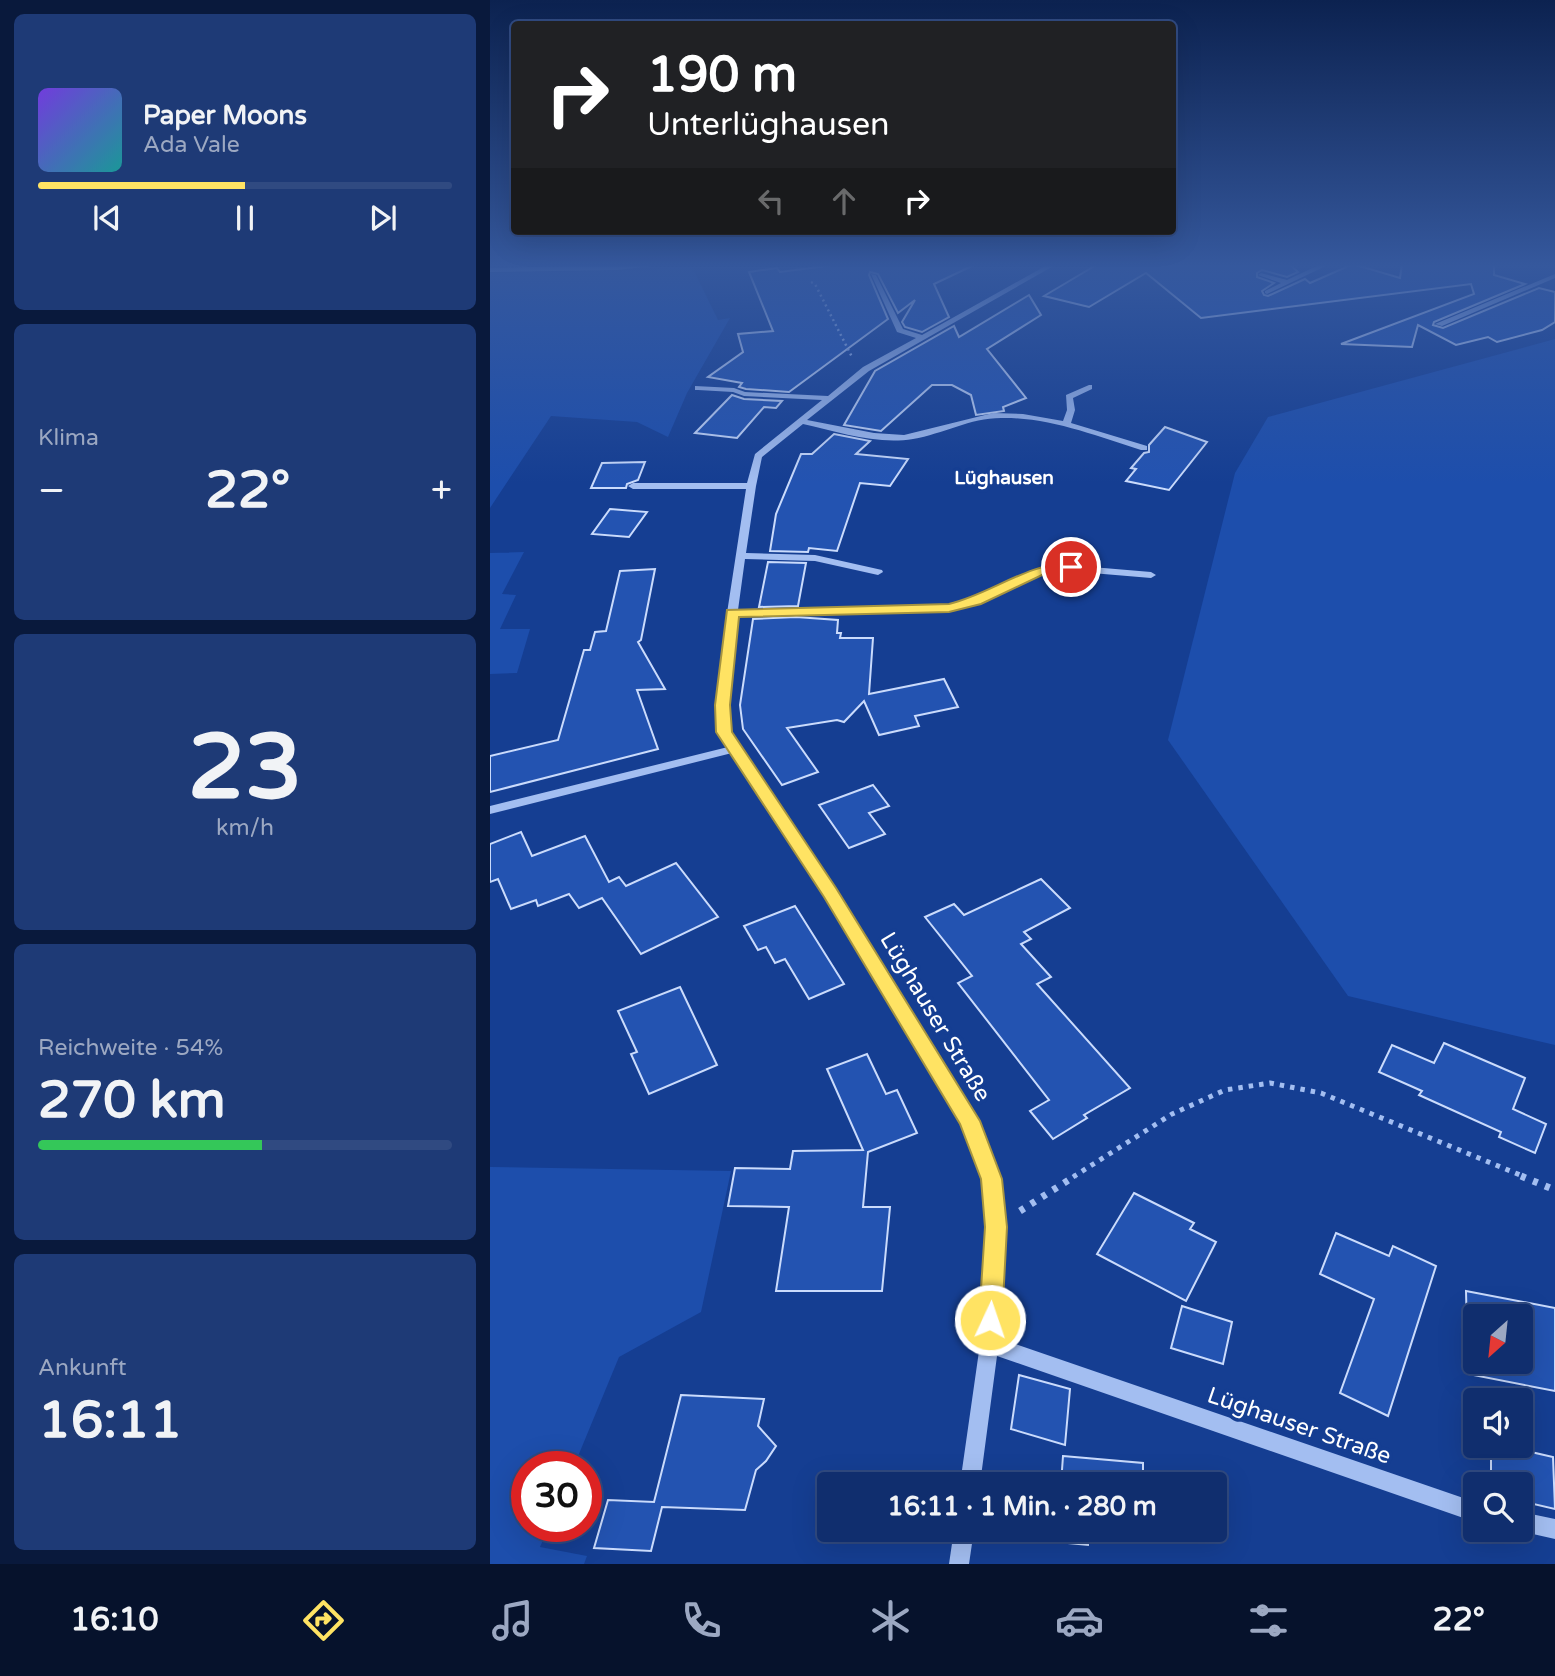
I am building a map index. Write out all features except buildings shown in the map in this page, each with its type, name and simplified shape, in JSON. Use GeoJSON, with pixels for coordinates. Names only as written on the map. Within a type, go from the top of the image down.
{"type":"FeatureCollection","features":[{"type":"Feature","properties":{"kind":"street","name":"Lüghauser Straße"},"geometry":{"type":"LineString","coordinates":[[921,337],[866,369],[758,456],[740,556],[722,705],[724,732],[830,892],[970,1121],[991,1179],[996,1227],[989,1344],[972,1472]]}},
{"type":"Feature","properties":{"kind":"street"},"geometry":{"type":"LineString","coordinates":[[1067,422],[1072,410],[1069,397],[1089,387]]}},
{"type":"Feature","properties":{"kind":"street"},"geometry":{"type":"LineString","coordinates":[[698,388],[734,390],[744,394],[829,398]]}},
{"type":"Feature","properties":{"kind":"street"},"geometry":{"type":"LineString","coordinates":[[799,421],[898,438],[914,437],[986,416],[1018,416],[1067,422],[1144,448]]}},
{"type":"Feature","properties":{"kind":"street"},"geometry":{"type":"LineString","coordinates":[[633,486],[751,486]]}},
{"type":"Feature","properties":{"kind":"street"},"geometry":{"type":"LineString","coordinates":[[740,556],[815,558],[878,572]]}},
{"type":"Feature","properties":{"kind":"street"},"geometry":{"type":"LineString","coordinates":[[732,613],[949,608],[977,601],[1038,572],[1056,567],[1151,575]]}},
{"type":"Feature","properties":{"kind":"street"},"geometry":{"type":"LineString","coordinates":[[490,810],[734,749]]}},
{"type":"Feature","properties":{"kind":"street","name":"Lüghauser Straße"},"geometry":{"type":"LineString","coordinates":[[989,1344],[1098,1384],[1463,1508]]}},
{"type":"Feature","properties":{"kind":"street"},"geometry":{"type":"LineString","coordinates":[[1533,1525],[1555,1530]]}},
{"type":"Feature","properties":{"kind":"street"},"geometry":{"type":"LineString","coordinates":[[959,1564],[962,1542]]}},
{"type":"Feature","properties":{"kind":"path"},"geometry":{"type":"LineString","coordinates":[[841,337],[851,357],[866,369]]}},
{"type":"Feature","properties":{"kind":"path"},"geometry":{"type":"LineString","coordinates":[[996,1227],[1172,1114],[1225,1090],[1270,1083],[1321,1093],[1555,1190]]}},
{"type":"Feature","properties":{"kind":"shaded area"},"geometry":{"type":"Polygon","coordinates":[[[490,337],[719,337],[687,393],[668,437],[637,422],[551,416],[490,508],[490,337]]]}},
{"type":"Feature","properties":{"kind":"shaded area"},"geometry":{"type":"Polygon","coordinates":[[[1555,339],[1555,1045],[1348,996],[1168,740],[1235,473],[1268,417],[1555,339]]]}},
{"type":"Feature","properties":{"kind":"shaded area"},"geometry":{"type":"Polygon","coordinates":[[[524,552],[502,594],[516,595],[500,629],[530,629],[517,673],[490,674],[490,553],[524,552]]]}},
{"type":"Feature","properties":{"kind":"shaded area"},"geometry":{"type":"Polygon","coordinates":[[[490,1167],[731,1171],[701,1312],[619,1357],[580,1451],[511,1451],[511,1542],[542,1542],[540,1547],[587,1556],[584,1564],[490,1564],[490,1167]]]}},
{"type":"Feature","properties":{"kind":"district","name":"Lüghausen"},"geometry":{"type":"Point","coordinates":[1004,478]}},
{"type":"Feature","properties":{"kind":"route"},"geometry":{"type":"LineString","coordinates":[[990,1320],[996,1227],[991,1179],[970,1121],[830,892],[734,749],[724,732],[722,705],[732,613],[949,608],[977,601],[1038,572],[1056,567],[1071,567]]}}]}
